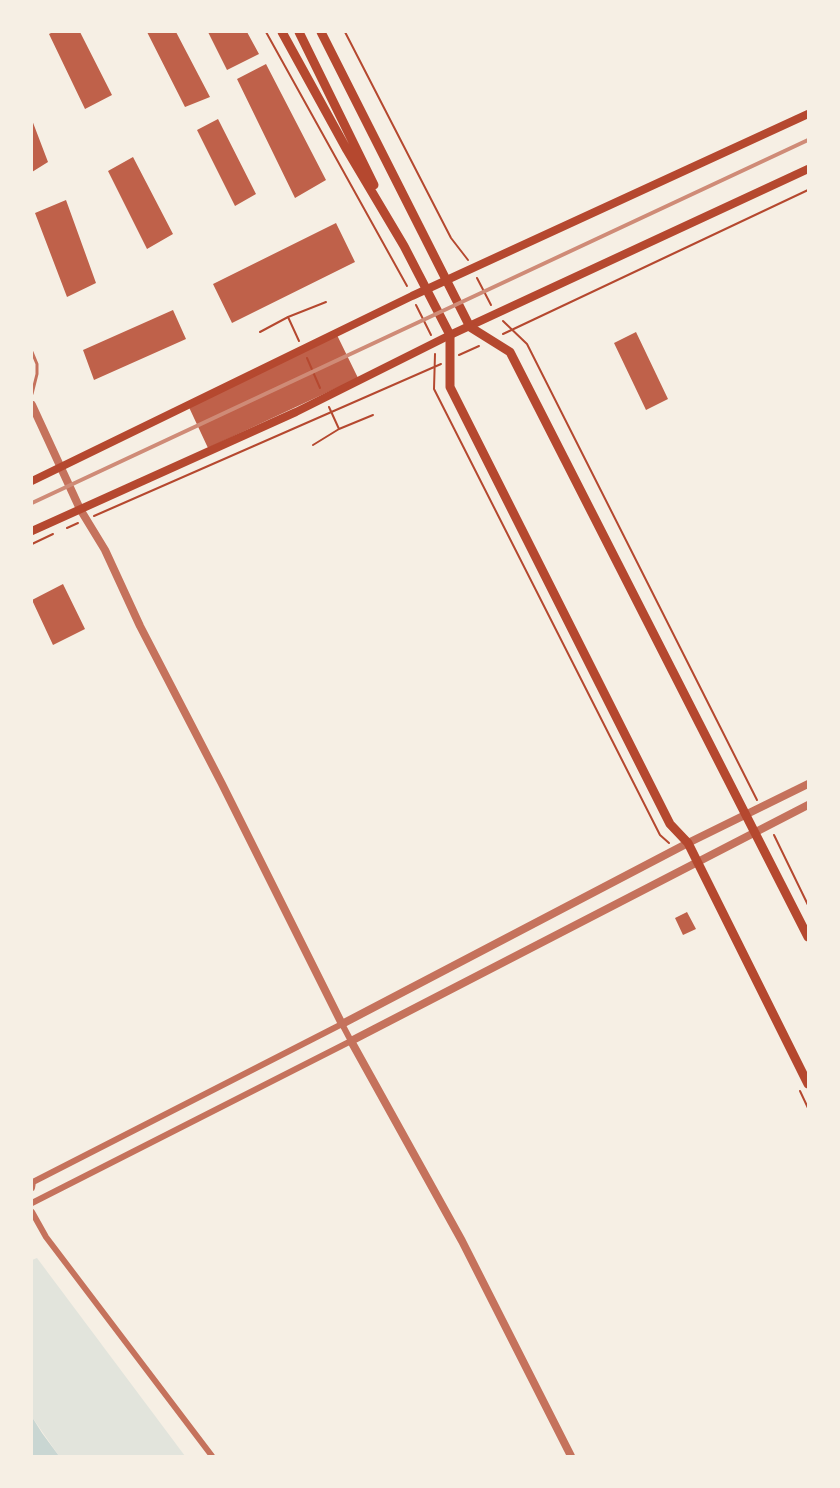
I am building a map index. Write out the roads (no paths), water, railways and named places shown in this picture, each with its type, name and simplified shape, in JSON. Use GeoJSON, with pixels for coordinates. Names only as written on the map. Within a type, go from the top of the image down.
{"type":"FeatureCollection","features":[{"type":"Feature","properties":{"kind":"main road"},"geometry":{"type":"LineString","coordinates":[[282,32],[347,150],[404,246]]}},
{"type":"Feature","properties":{"kind":"main road"},"geometry":{"type":"LineString","coordinates":[[298,32],[450,335],[450,387],[670,824],[688,843],[808,1084]]}},
{"type":"Feature","properties":{"kind":"main road"},"geometry":{"type":"LineString","coordinates":[[321,32],[470,327],[510,352],[808,938]]}},
{"type":"Feature","properties":{"kind":"main road"},"geometry":{"type":"LineString","coordinates":[[32,482],[427,290],[808,114]]}},
{"type":"Feature","properties":{"kind":"main road"},"geometry":{"type":"LineString","coordinates":[[32,531],[296,412],[450,335],[808,169]]}},
{"type":"Feature","properties":{"kind":"street"},"geometry":{"type":"LineString","coordinates":[[32,405],[80,509],[105,550],[140,626],[342,1024],[462,1241],[571,1456]]}},
{"type":"Feature","properties":{"kind":"street"},"geometry":{"type":"LineString","coordinates":[[32,1188],[33,1182],[688,843],[808,784]]}},
{"type":"Feature","properties":{"kind":"street"},"geometry":{"type":"LineString","coordinates":[[32,1203],[808,805]]}},
{"type":"Feature","properties":{"kind":"street"},"geometry":{"type":"LineString","coordinates":[[32,1212],[46,1237],[212,1456]]}},
{"type":"Feature","properties":{"kind":"lane"},"geometry":{"type":"LineString","coordinates":[[32,352],[38,364],[32,394]]}},
{"type":"Feature","properties":{"kind":"railway"},"geometry":{"type":"LineString","coordinates":[[32,503],[808,140]]}}]}
